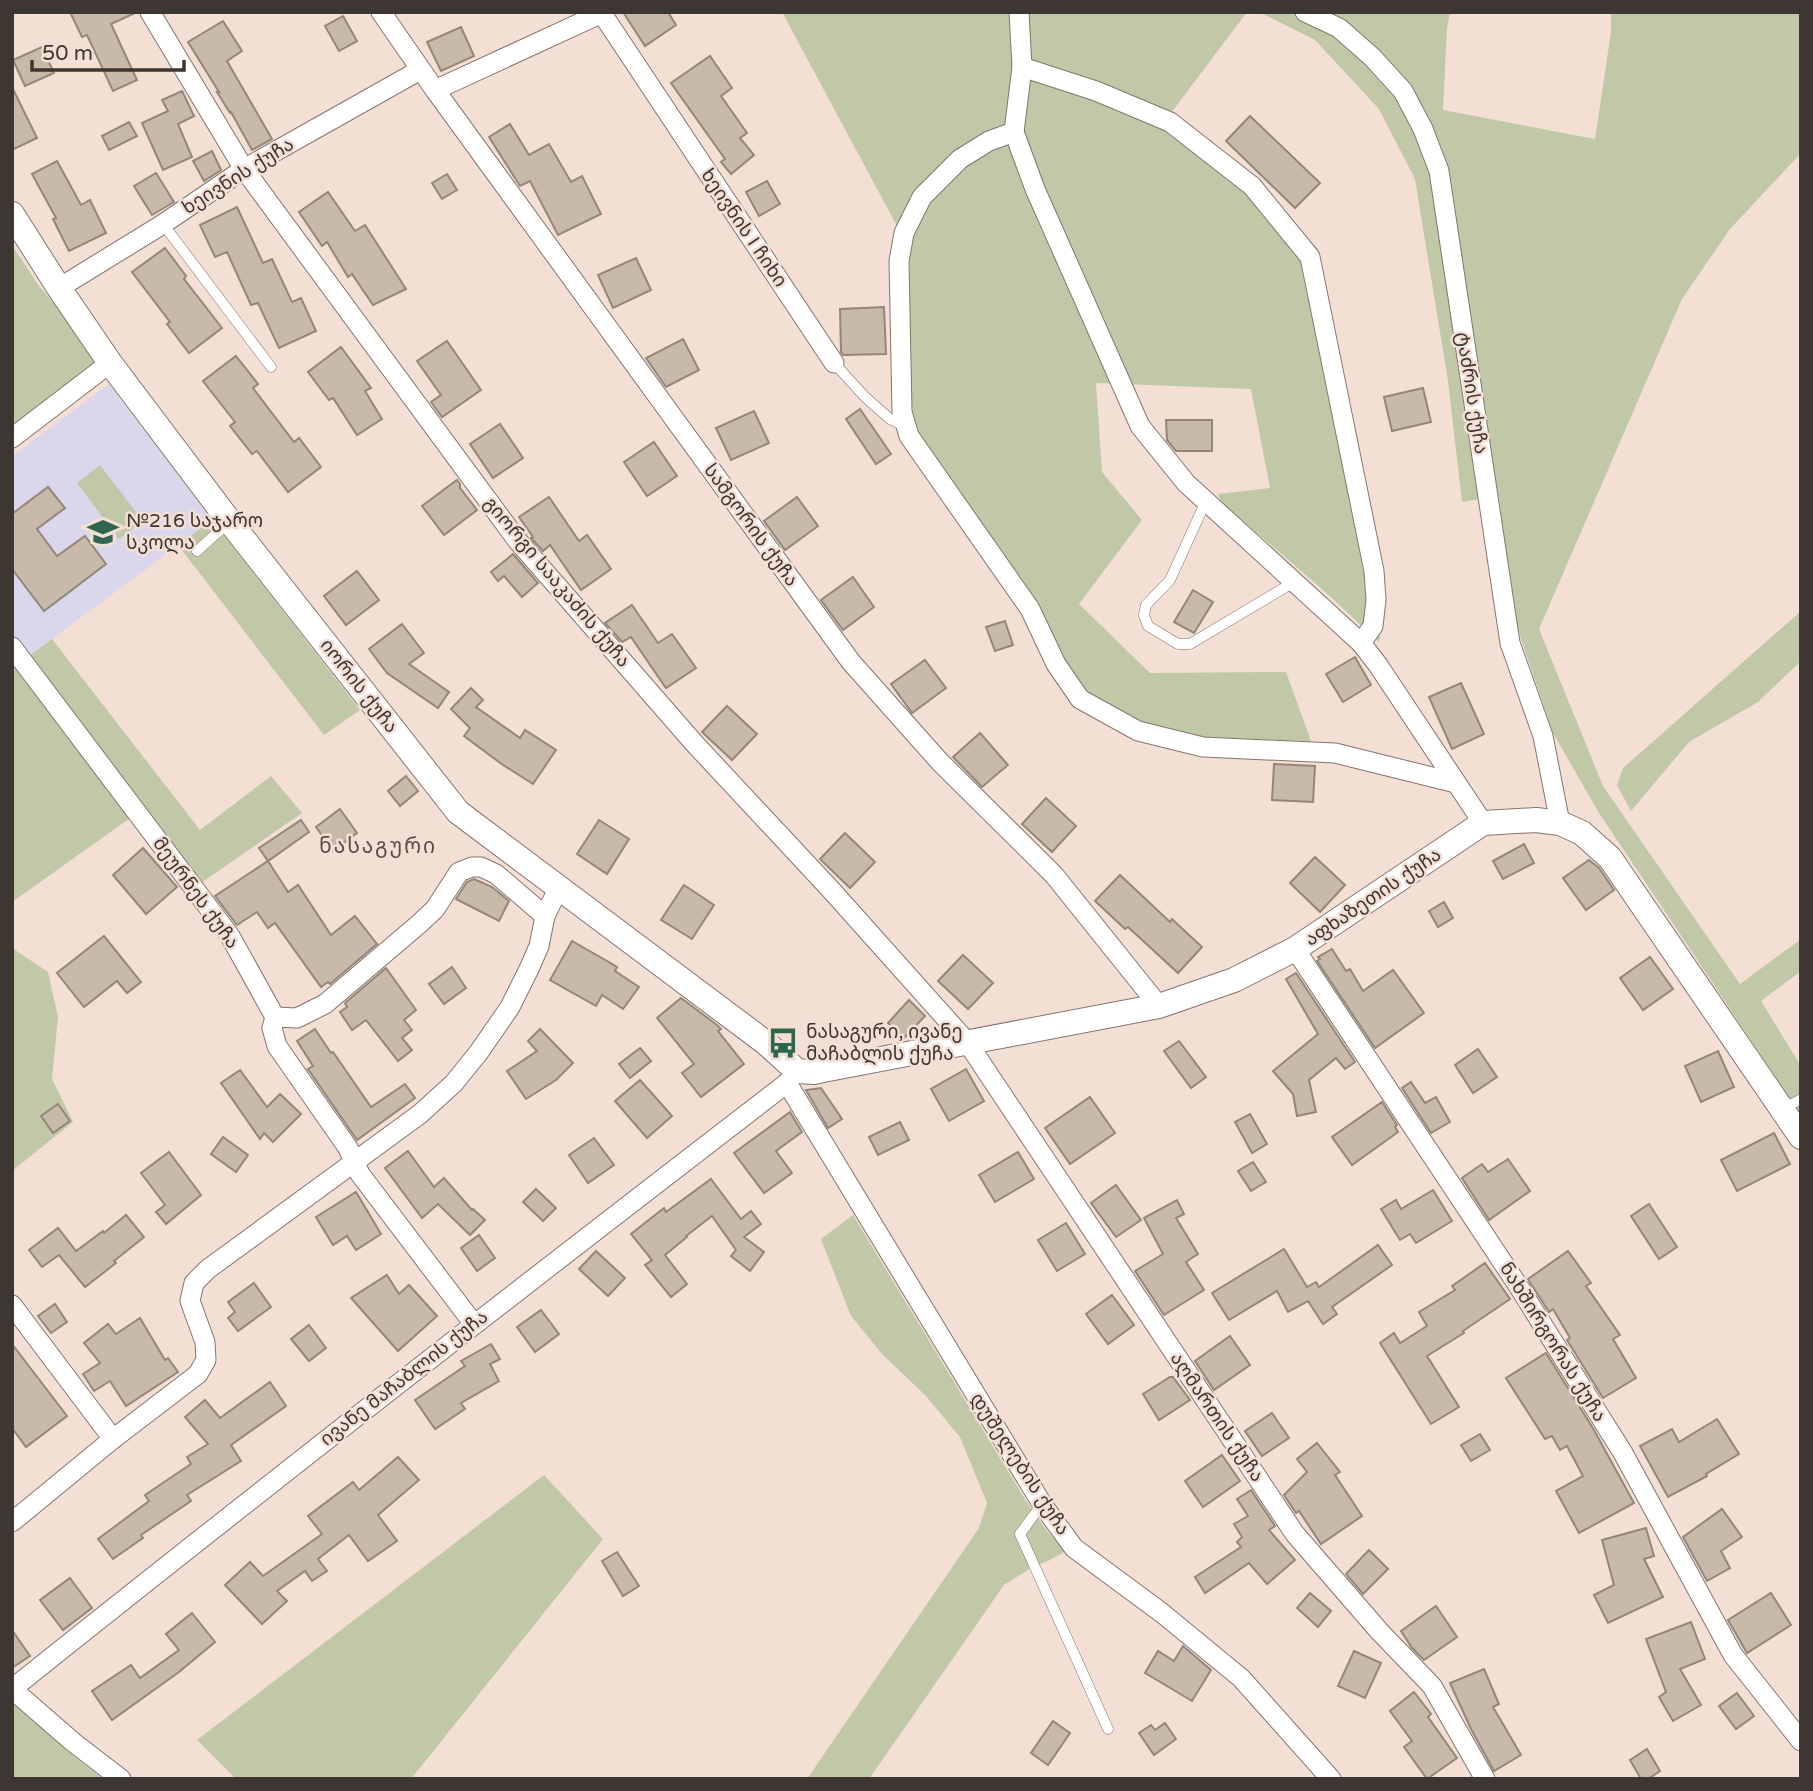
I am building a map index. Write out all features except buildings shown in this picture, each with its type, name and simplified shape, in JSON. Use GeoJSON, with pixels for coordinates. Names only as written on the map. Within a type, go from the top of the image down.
{"type":"FeatureCollection","features":[{"type":"Feature","properties":{"kind":"street","name":"გიორგი სააკაძის ქუჩა"},"geometry":{"type":"LineString","coordinates":[[150,12],[244,169],[517,540],[694,743],[832,891],[967,1042]]}},
{"type":"Feature","properties":{"kind":"street","name":"სამგორის ქუჩა"},"geometry":{"type":"LineString","coordinates":[[381,12],[420,70],[851,662],[940,762],[1054,875],[1159,1006]]}},
{"type":"Feature","properties":{"kind":"street"},"geometry":{"type":"LineString","coordinates":[[1018,12],[1022,67],[1014,132],[1035,189],[1140,426],[1186,483],[1361,643],[1483,823],[1536,820],[1560,823],[1582,833],[1610,858],[1792,1104],[1801,1137]]}},
{"type":"Feature","properties":{"kind":"street","name":"ტაძრის ქუჩა"},"geometry":{"type":"LineString","coordinates":[[1306,12],[1339,28],[1372,57],[1403,92],[1423,129],[1439,171],[1510,643],[1543,736],[1560,823]]}},
{"type":"Feature","properties":{"kind":"street"},"geometry":{"type":"LineString","coordinates":[[435,90],[602,13]]}},
{"type":"Feature","properties":{"kind":"street","name":"ხეივნის I ჩიხი"},"geometry":{"type":"LineString","coordinates":[[602,13],[834,363]]}},
{"type":"Feature","properties":{"kind":"street"},"geometry":{"type":"LineString","coordinates":[[1022,67],[1096,90],[1170,122],[1252,186],[1310,257],[1374,571],[1376,600],[1373,626],[1361,643]]}},
{"type":"Feature","properties":{"kind":"street","name":"ხეივნის ქუჩა"},"geometry":{"type":"LineString","coordinates":[[59,288],[163,224],[244,169],[420,70]]}},
{"type":"Feature","properties":{"kind":"street"},"geometry":{"type":"LineString","coordinates":[[1014,132],[989,141],[960,159],[922,197],[904,233],[899,261],[902,412],[909,436],[1030,609],[1056,664],[1080,699],[1138,731],[1203,747],[1335,752],[1456,782]]}},
{"type":"Feature","properties":{"kind":"street","name":"იორის ქუჩა"},"geometry":{"type":"LineString","coordinates":[[12,214],[110,363],[230,522],[458,812],[766,1043],[792,1077]]}},
{"type":"Feature","properties":{"kind":"street"},"geometry":{"type":"LineString","coordinates":[[12,438],[110,363]]}},
{"type":"Feature","properties":{"kind":"street","name":"მეურნეს ქუჩა"},"geometry":{"type":"LineString","coordinates":[[12,647],[230,936],[275,1017],[272,1028],[276,1046],[348,1148],[360,1174],[473,1324]]}},
{"type":"Feature","properties":{"kind":"street","name":"აფხაზეთის ქუჩა"},"geometry":{"type":"LineString","coordinates":[[792,1077],[1159,1006],[1234,980],[1295,949],[1483,823]]}},
{"type":"Feature","properties":{"kind":"street"},"geometry":{"type":"LineString","coordinates":[[275,1017],[297,1018],[325,1004],[419,924],[435,909],[459,872],[472,867],[481,867],[496,874],[545,916]]}},
{"type":"Feature","properties":{"kind":"street"},"geometry":{"type":"LineString","coordinates":[[12,1522],[198,1374],[206,1360],[205,1342],[190,1301],[194,1283],[208,1269],[354,1164],[420,1114],[454,1083],[510,1007],[539,946],[545,916],[559,887]]}},
{"type":"Feature","properties":{"kind":"street","name":"ნახშირგორას ქუჩა"},"geometry":{"type":"LineString","coordinates":[[1295,949],[1517,1284],[1609,1430],[1733,1655],[1801,1741]]}},
{"type":"Feature","properties":{"kind":"street","name":"აღმართის ქუჩა"},"geometry":{"type":"LineString","coordinates":[[967,1042],[1295,1534],[1380,1632],[1432,1686],[1485,1779]]}},
{"type":"Feature","properties":{"kind":"street","name":"ივანე მაჩაბლის ქუჩა"},"geometry":{"type":"LineString","coordinates":[[12,1689],[473,1324],[792,1077]]}},
{"type":"Feature","properties":{"kind":"street","name":"დუშელების ქუჩა"},"geometry":{"type":"LineString","coordinates":[[792,1077],[1042,1504],[1074,1548],[1162,1613],[1241,1678],[1331,1779]]}},
{"type":"Feature","properties":{"kind":"street"},"geometry":{"type":"LineString","coordinates":[[12,1305],[113,1439]]}},
{"type":"Feature","properties":{"kind":"street"},"geometry":{"type":"LineString","coordinates":[[12,1689],[121,1779]]}},
{"type":"Feature","properties":{"kind":"lane"},"geometry":{"type":"LineString","coordinates":[[163,224],[271,368]]}},
{"type":"Feature","properties":{"kind":"lane","name":"ხეივნის I ჩიხი"},"geometry":{"type":"LineString","coordinates":[[834,363],[890,419],[905,426]]}},
{"type":"Feature","properties":{"kind":"lane"},"geometry":{"type":"LineString","coordinates":[[1206,501],[1170,580],[1146,605],[1144,615],[1148,626],[1178,645],[1190,644],[1294,582]]}},
{"type":"Feature","properties":{"kind":"lane"},"geometry":{"type":"LineString","coordinates":[[197,551],[230,522]]}},
{"type":"Feature","properties":{"kind":"lane"},"geometry":{"type":"LineString","coordinates":[[1042,1504],[1020,1534],[1108,1729]]}},
{"type":"Feature","properties":{"kind":"shaded area","name":"№216 საჯარო სკოლა"},"geometry":{"type":"Polygon","coordinates":[[[109,384],[212,520],[29,656],[12,634],[12,456],[109,384]]]}},
{"type":"Feature","properties":{"kind":"green space"},"geometry":{"type":"Polygon","coordinates":[[[782,12],[1247,12],[1171,113],[1318,249],[1384,581],[1379,642],[1221,502],[1218,494],[1270,488],[1251,389],[1096,383],[1102,472],[1142,520],[1079,604],[1150,673],[1286,672],[1311,741],[1206,738],[1147,723],[1106,707],[1076,684],[916,430],[909,405],[910,244],[897,226],[782,12]]]}},
{"type":"Feature","properties":{"kind":"green space"},"geometry":{"type":"Polygon","coordinates":[[[1259,12],[1450,12],[1443,110],[1595,139],[1611,32],[1611,12],[1801,12],[1801,153],[1730,229],[1682,299],[1539,629],[1603,786],[1740,984],[1801,939],[1801,971],[1761,1001],[1801,1066],[1801,1115],[1599,813],[1553,733],[1512,612],[1499,496],[1462,502],[1448,381],[1415,179],[1379,109],[1315,40],[1259,12]]]}},
{"type":"Feature","properties":{"kind":"green space"},"geometry":{"type":"Polygon","coordinates":[[[12,245],[39,286],[91,346],[98,359],[92,367],[12,429],[12,245]]]}},
{"type":"Feature","properties":{"kind":"green space"},"geometry":{"type":"Polygon","coordinates":[[[100,465],[143,521],[119,539],[77,483],[100,465]]]}},
{"type":"Feature","properties":{"kind":"green space"},"geometry":{"type":"Polygon","coordinates":[[[212,520],[360,710],[324,735],[178,545],[212,520]]]}},
{"type":"Feature","properties":{"kind":"green space"},"geometry":{"type":"Polygon","coordinates":[[[1801,611],[1801,661],[1758,702],[1689,742],[1631,811],[1617,785],[1623,768],[1801,611]]]}},
{"type":"Feature","properties":{"kind":"green space"},"geometry":{"type":"Polygon","coordinates":[[[52,639],[200,830],[271,776],[302,813],[201,883],[29,656],[52,639]]]}},
{"type":"Feature","properties":{"kind":"green space"},"geometry":{"type":"Polygon","coordinates":[[[12,661],[133,816],[12,902],[12,661]]]}},
{"type":"Feature","properties":{"kind":"green space"},"geometry":{"type":"Polygon","coordinates":[[[12,948],[48,972],[58,1017],[52,1079],[73,1122],[12,1171],[12,948]]]}},
{"type":"Feature","properties":{"kind":"green space"},"geometry":{"type":"Polygon","coordinates":[[[853,1215],[1026,1501],[1048,1532],[1066,1551],[1004,1585],[869,1779],[807,1779],[979,1528],[987,1503],[960,1437],[926,1396],[883,1355],[851,1316],[821,1239],[853,1215]]]}},
{"type":"Feature","properties":{"kind":"green space"},"geometry":{"type":"Polygon","coordinates":[[[544,1475],[603,1539],[411,1779],[236,1779],[197,1740],[544,1475]]]}},
{"type":"Feature","properties":{"kind":"green space"},"geometry":{"type":"Polygon","coordinates":[[[12,1700],[76,1758],[103,1779],[12,1779],[12,1700]]]}},
{"type":"Feature","properties":{"kind":"place","name":"№216 საჯარო სკოლა"},"geometry":{"type":"Point","coordinates":[103,532]}},
{"type":"Feature","properties":{"kind":"place","name":"ნასაგური, ივანე მაჩაბლის ქუჩა"},"geometry":{"type":"Point","coordinates":[783,1043]}},
{"type":"Feature","properties":{"kind":"district","name":"ნასაგური"},"geometry":{"type":"Point","coordinates":[378,846]}}]}
